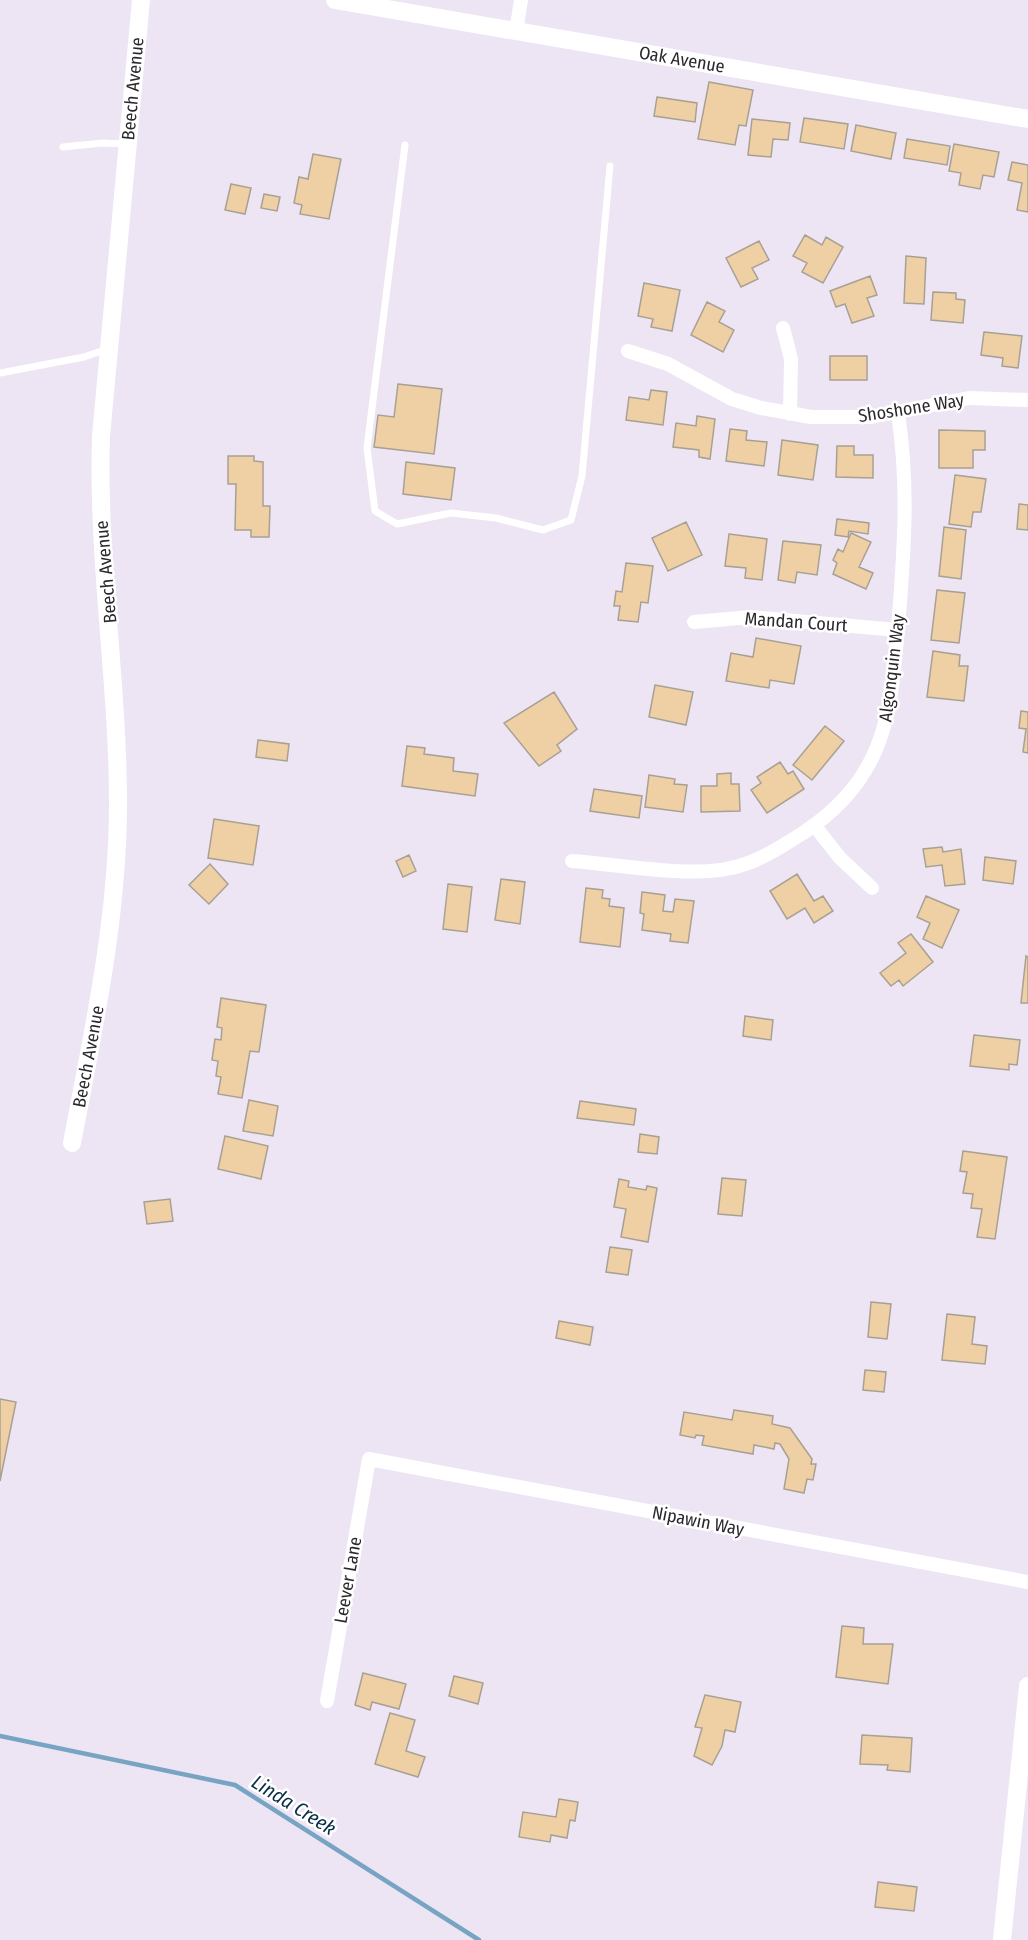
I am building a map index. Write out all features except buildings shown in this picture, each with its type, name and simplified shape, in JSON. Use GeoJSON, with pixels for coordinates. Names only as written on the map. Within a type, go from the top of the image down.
{"type":"FeatureCollection","features":[{"type":"Feature","properties":{"kind":"street","name":"Beech Avenue"},"geometry":{"type":"LineString","coordinates":[[72,1143],[100,992],[114,871],[118,808],[115,688],[110,616],[103,575],[100,487],[141,0]]}},
{"type":"Feature","properties":{"kind":"street","name":"Oak Avenue"},"geometry":{"type":"LineString","coordinates":[[335,0],[1028,119]]}},
{"type":"Feature","properties":{"kind":"street"},"geometry":{"type":"LineString","coordinates":[[516,32],[521,0]]}},
{"type":"Feature","properties":{"kind":"street"},"geometry":{"type":"LineString","coordinates":[[783,328],[791,359],[790,414]]}},
{"type":"Feature","properties":{"kind":"street","name":"Shoshone Way"},"geometry":{"type":"LineString","coordinates":[[628,351],[668,364],[732,399],[790,414],[841,419],[898,413],[969,398],[1028,400]]}},
{"type":"Feature","properties":{"kind":"street","name":"Algonquin Way"},"geometry":{"type":"LineString","coordinates":[[572,861],[698,872],[724,870],[762,858],[814,825],[848,795],[876,753],[890,705],[907,490],[898,413]]}},
{"type":"Feature","properties":{"kind":"street","name":"Mandan Court"},"geometry":{"type":"LineString","coordinates":[[694,622],[751,616],[897,630]]}},
{"type":"Feature","properties":{"kind":"street"},"geometry":{"type":"LineString","coordinates":[[814,825],[840,858],[872,888]]}},
{"type":"Feature","properties":{"kind":"street","name":"Nipawin Way"},"geometry":{"type":"LineString","coordinates":[[369,1459],[1028,1582]]}},
{"type":"Feature","properties":{"kind":"street","name":"Leever Lane"},"geometry":{"type":"LineString","coordinates":[[327,1701],[369,1459]]}},
{"type":"Feature","properties":{"kind":"street"},"geometry":{"type":"LineString","coordinates":[[1002,1940],[1028,1686]]}},
{"type":"Feature","properties":{"kind":"lane"},"geometry":{"type":"LineString","coordinates":[[63,147],[103,143],[128,144]]}},
{"type":"Feature","properties":{"kind":"lane"},"geometry":{"type":"LineString","coordinates":[[405,145],[367,448],[375,511],[398,524],[451,513],[496,518],[543,530],[571,520],[582,476],[610,166]]}},
{"type":"Feature","properties":{"kind":"lane"},"geometry":{"type":"LineString","coordinates":[[0,373],[84,357],[110,348]]}},
{"type":"Feature","properties":{"kind":"waterway","name":"Linda Creek"},"geometry":{"type":"LineString","coordinates":[[0,1736],[235,1785],[479,1940]]}}]}
